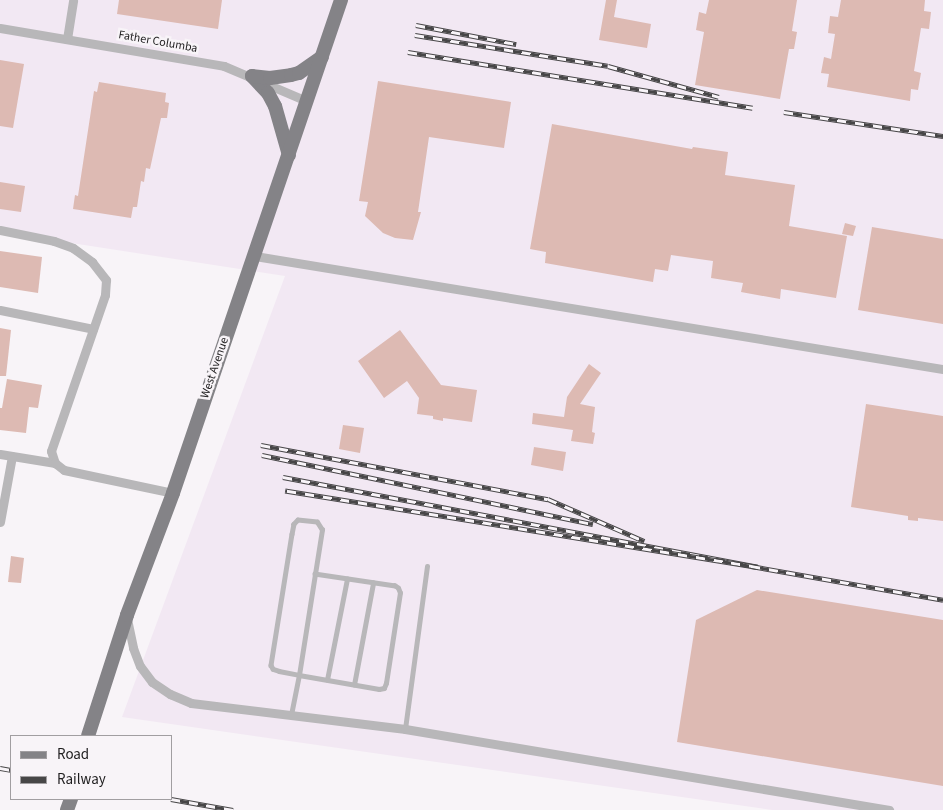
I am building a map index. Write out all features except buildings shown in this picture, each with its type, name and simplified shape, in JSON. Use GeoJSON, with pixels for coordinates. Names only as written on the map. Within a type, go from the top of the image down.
{"type":"FeatureCollection","features":[{"type":"Feature","properties":{"kind":"main road","name":"West Avenue"},"geometry":{"type":"LineString","coordinates":[[88,735],[127,615],[172,493],[341,0]]}},
{"type":"Feature","properties":{"kind":"main road"},"geometry":{"type":"LineString","coordinates":[[252,76],[270,78],[291,75],[307,68],[322,57]]}},
{"type":"Feature","properties":{"kind":"main road"},"geometry":{"type":"LineString","coordinates":[[252,76],[268,93],[275,106],[289,155]]}},
{"type":"Feature","properties":{"kind":"street"},"geometry":{"type":"LineString","coordinates":[[67,39],[73,0]]}},
{"type":"Feature","properties":{"kind":"street","name":"Father Columba"},"geometry":{"type":"LineString","coordinates":[[0,28],[224,66],[252,76],[306,101]]}},
{"type":"Feature","properties":{"kind":"street"},"geometry":{"type":"LineString","coordinates":[[0,230],[54,241],[73,248],[92,262],[106,280],[105,295],[51,451],[55,463]]}},
{"type":"Feature","properties":{"kind":"street"},"geometry":{"type":"LineString","coordinates":[[254,256],[943,368]]}},
{"type":"Feature","properties":{"kind":"street"},"geometry":{"type":"LineString","coordinates":[[0,310],[93,329]]}},
{"type":"Feature","properties":{"kind":"street"},"geometry":{"type":"LineString","coordinates":[[0,454],[55,463],[64,470],[172,493]]}},
{"type":"Feature","properties":{"kind":"street"},"geometry":{"type":"LineString","coordinates":[[0,522],[12,456]]}},
{"type":"Feature","properties":{"kind":"street"},"geometry":{"type":"LineString","coordinates":[[127,615],[133,648],[140,666],[152,682],[170,694],[192,703],[406,729],[888,810]]}},
{"type":"Feature","properties":{"kind":"lane"},"geometry":{"type":"LineString","coordinates":[[291,715],[299,675],[315,574],[322,530],[317,522],[298,520],[293,529],[271,665],[273,669],[279,672],[299,675],[379,689],[384,688],[386,683],[400,593],[395,586],[315,574]]}},
{"type":"Feature","properties":{"kind":"lane"},"geometry":{"type":"LineString","coordinates":[[406,729],[427,566]]}},
{"type":"Feature","properties":{"kind":"lane"},"geometry":{"type":"LineString","coordinates":[[326,680],[347,579]]}},
{"type":"Feature","properties":{"kind":"lane"},"geometry":{"type":"LineString","coordinates":[[354,685],[374,583]]}},
{"type":"Feature","properties":{"kind":"shaded area"},"geometry":{"type":"Polygon","coordinates":[[[0,0],[943,0],[943,810],[772,810],[122,717],[285,276],[0,232],[0,0]]]}},
{"type":"Feature","properties":{"kind":"railway"},"geometry":{"type":"LineString","coordinates":[[416,25],[516,44]]}},
{"type":"Feature","properties":{"kind":"railway"},"geometry":{"type":"LineString","coordinates":[[415,35],[608,66],[719,97]]}},
{"type":"Feature","properties":{"kind":"railway"},"geometry":{"type":"LineString","coordinates":[[408,52],[752,108]]}},
{"type":"Feature","properties":{"kind":"railway"},"geometry":{"type":"LineString","coordinates":[[784,112],[943,136]]}},
{"type":"Feature","properties":{"kind":"railway"},"geometry":{"type":"LineString","coordinates":[[261,445],[548,499],[644,541]]}},
{"type":"Feature","properties":{"kind":"railway"},"geometry":{"type":"LineString","coordinates":[[262,455],[593,524]]}},
{"type":"Feature","properties":{"kind":"railway"},"geometry":{"type":"LineString","coordinates":[[283,477],[758,567],[285,490]]}},
{"type":"Feature","properties":{"kind":"railway"},"geometry":{"type":"LineString","coordinates":[[751,566],[943,600]]}},
{"type":"Feature","properties":{"kind":"railway"},"geometry":{"type":"LineString","coordinates":[[0,768],[10,770]]}},
{"type":"Feature","properties":{"kind":"railway"},"geometry":{"type":"LineString","coordinates":[[172,799],[233,810]]}}]}
